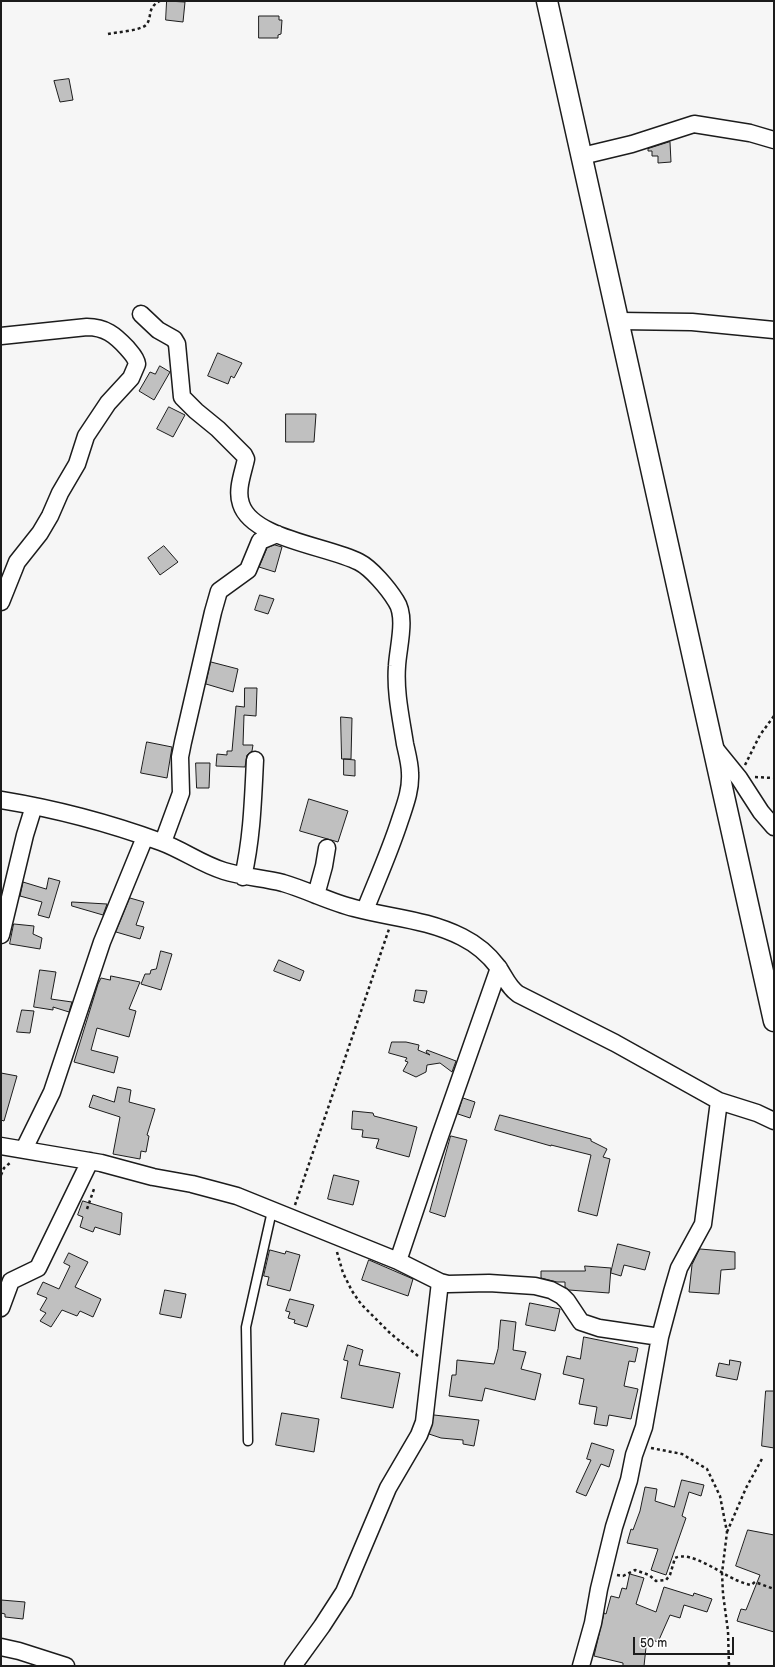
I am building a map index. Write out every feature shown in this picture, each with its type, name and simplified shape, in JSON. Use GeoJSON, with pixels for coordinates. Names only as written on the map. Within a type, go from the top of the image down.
{"type":"FeatureCollection","features":[{"type":"Feature","properties":{"kind":"street"},"geometry":{"type":"LineString","coordinates":[[547,1],[774,1021]]}},
{"type":"Feature","properties":{"kind":"street"},"geometry":{"type":"LineString","coordinates":[[582,156],[632,144],[694,124],[742,132],[774,140]]}},
{"type":"Feature","properties":{"kind":"street"},"geometry":{"type":"LineString","coordinates":[[141,314],[158,330],[176,342],[181,393],[184,400],[218,429],[244,455],[246,459],[239,492],[240,502],[245,513],[253,522],[277,534],[359,562],[372,570],[399,607],[401,633],[397,666],[397,684],[399,708],[410,772],[410,784],[392,845],[365,910]]}},
{"type":"Feature","properties":{"kind":"street"},"geometry":{"type":"LineString","coordinates":[[619,321],[692,322],[774,330]]}},
{"type":"Feature","properties":{"kind":"street"},"geometry":{"type":"LineString","coordinates":[[1,336],[86,327],[100,328],[116,336],[134,357],[137,364],[132,378],[108,403],[86,436],[77,464],[60,493],[50,516],[40,533],[17,562],[2,599]]}},
{"type":"Feature","properties":{"kind":"street"},"geometry":{"type":"LineString","coordinates":[[163,842],[180,793],[180,757],[219,591],[248,570],[260,541],[277,534]]}},
{"type":"Feature","properties":{"kind":"street"},"geometry":{"type":"LineString","coordinates":[[712,745],[739,778],[761,812],[774,827]]}},
{"type":"Feature","properties":{"kind":"street"},"geometry":{"type":"LineString","coordinates":[[243,877],[251,833],[255,760]]}},
{"type":"Feature","properties":{"kind":"street"},"geometry":{"type":"LineString","coordinates":[[1,800],[96,820],[163,842],[206,865],[243,877],[282,883],[330,901],[430,924],[462,937],[484,952],[499,968],[511,988],[518,994],[615,1043],[718,1101],[756,1113],[774,1122]]}},
{"type":"Feature","properties":{"kind":"street"},"geometry":{"type":"LineString","coordinates":[[1,935],[25,835],[34,806]]}},
{"type":"Feature","properties":{"kind":"street"},"geometry":{"type":"LineString","coordinates":[[24,1149],[52,1092],[102,942],[145,837]]}},
{"type":"Feature","properties":{"kind":"street"},"geometry":{"type":"LineString","coordinates":[[316,895],[327,848]]}},
{"type":"Feature","properties":{"kind":"street"},"geometry":{"type":"LineString","coordinates":[[398,1261],[499,968]]}},
{"type":"Feature","properties":{"kind":"street"},"geometry":{"type":"LineString","coordinates":[[581,1666],[593,1623],[603,1571],[636,1448],[644,1428],[660,1337],[679,1268],[703,1224],[718,1101]]}},
{"type":"Feature","properties":{"kind":"street"},"geometry":{"type":"LineString","coordinates":[[1,1146],[90,1161],[237,1196],[290,1219],[398,1261],[440,1282],[448,1284],[488,1283],[535,1286],[551,1290],[562,1296],[581,1322],[599,1328],[660,1337]]}},
{"type":"Feature","properties":{"kind":"street"},"geometry":{"type":"LineString","coordinates":[[1,1308],[10,1281],[38,1268],[90,1161]]}},
{"type":"Feature","properties":{"kind":"street"},"geometry":{"type":"LineString","coordinates":[[293,1666],[344,1592],[388,1488],[419,1435],[427,1411],[440,1282]]}},
{"type":"Feature","properties":{"kind":"street"},"geometry":{"type":"LineString","coordinates":[[1,1646],[66,1666]]}},
{"type":"Feature","properties":{"kind":"lane"},"geometry":{"type":"LineString","coordinates":[[248,1441],[246,1327],[272,1211]]}},
{"type":"Feature","properties":{"kind":"path"},"geometry":{"type":"LineString","coordinates":[[108,34],[135,30],[143,27],[147,23],[152,7],[160,1]]}},
{"type":"Feature","properties":{"kind":"path"},"geometry":{"type":"LineString","coordinates":[[739,778],[760,735],[774,716]]}},
{"type":"Feature","properties":{"kind":"path"},"geometry":{"type":"LineString","coordinates":[[290,1219],[393,916]]}},
{"type":"Feature","properties":{"kind":"path"},"geometry":{"type":"LineString","coordinates":[[333,1236],[343,1274],[361,1304],[395,1337],[431,1367]]}},
{"type":"Feature","properties":{"kind":"path"},"geometry":{"type":"LineString","coordinates":[[636,1448],[654,1448],[682,1454],[707,1469],[720,1496],[727,1532]]}},
{"type":"Feature","properties":{"kind":"path"},"geometry":{"type":"LineString","coordinates":[[729,1666],[728,1631],[722,1573],[727,1532],[746,1488],[763,1457]]}},
{"type":"Feature","properties":{"kind":"path"},"geometry":{"type":"LineString","coordinates":[[603,1571],[623,1576],[635,1570],[649,1574],[656,1582],[666,1580],[670,1575],[675,1558],[678,1556],[696,1560],[751,1585],[755,1582],[774,1589]]}},
{"type":"Feature","properties":{"kind":"building"},"geometry":{"type":"Polygon","coordinates":[[[167,1],[185,2],[183,22],[166,20],[167,1]]]}},
{"type":"Feature","properties":{"kind":"building"},"geometry":{"type":"Polygon","coordinates":[[[259,16],[279,16],[279,20],[282,20],[281,34],[278,35],[278,38],[259,38],[259,16]]]}},
{"type":"Feature","properties":{"kind":"building"},"geometry":{"type":"Polygon","coordinates":[[[69,79],[73,100],[60,102],[54,81],[69,79]]]}},
{"type":"Feature","properties":{"kind":"building"},"geometry":{"type":"Polygon","coordinates":[[[670,142],[671,162],[658,163],[658,156],[652,156],[652,151],[648,151],[648,149],[670,142]]]}},
{"type":"Feature","properties":{"kind":"building"},"geometry":{"type":"Polygon","coordinates":[[[218,353],[242,363],[234,378],[231,376],[228,384],[208,376],[218,353]]]}},
{"type":"Feature","properties":{"kind":"building"},"geometry":{"type":"Polygon","coordinates":[[[160,366],[170,372],[154,400],[139,391],[150,372],[155,374],[160,366]]]}},
{"type":"Feature","properties":{"kind":"building"},"geometry":{"type":"Polygon","coordinates":[[[169,407],[185,415],[173,437],[157,429],[169,407]]]}},
{"type":"Feature","properties":{"kind":"building"},"geometry":{"type":"Polygon","coordinates":[[[286,414],[316,414],[314,442],[286,442],[286,414]]]}},
{"type":"Feature","properties":{"kind":"building"},"geometry":{"type":"Polygon","coordinates":[[[275,545],[282,547],[275,572],[259,567],[267,548],[275,545]]]}},
{"type":"Feature","properties":{"kind":"building"},"geometry":{"type":"Polygon","coordinates":[[[164,546],[178,562],[160,575],[148,558],[164,546]]]}},
{"type":"Feature","properties":{"kind":"building"},"geometry":{"type":"Polygon","coordinates":[[[260,595],[274,599],[268,614],[255,610],[260,595]]]}},
{"type":"Feature","properties":{"kind":"building"},"geometry":{"type":"Polygon","coordinates":[[[211,662],[238,669],[233,692],[206,684],[211,662]]]}},
{"type":"Feature","properties":{"kind":"building"},"geometry":{"type":"Polygon","coordinates":[[[245,688],[257,688],[256,716],[244,715],[243,745],[253,745],[252,751],[247,755],[245,767],[216,766],[217,754],[227,755],[227,751],[232,751],[236,706],[244,707],[245,688]]]}},
{"type":"Feature","properties":{"kind":"building"},"geometry":{"type":"Polygon","coordinates":[[[341,717],[352,718],[351,759],[342,759],[341,717]]]}},
{"type":"Feature","properties":{"kind":"building"},"geometry":{"type":"Polygon","coordinates":[[[147,742],[172,747],[167,778],[141,773],[147,742]]]}},
{"type":"Feature","properties":{"kind":"building"},"geometry":{"type":"Polygon","coordinates":[[[344,759],[355,760],[355,776],[344,775],[344,759]]]}},
{"type":"Feature","properties":{"kind":"building"},"geometry":{"type":"Polygon","coordinates":[[[196,763],[210,763],[209,788],[197,788],[196,763]]]}},
{"type":"Feature","properties":{"kind":"building"},"geometry":{"type":"Polygon","coordinates":[[[309,799],[348,811],[338,842],[300,831],[309,799]]]}},
{"type":"Feature","properties":{"kind":"building"},"geometry":{"type":"Polygon","coordinates":[[[49,878],[60,881],[49,918],[38,915],[42,902],[20,896],[23,882],[46,889],[49,878]]]}},
{"type":"Feature","properties":{"kind":"building"},"geometry":{"type":"Polygon","coordinates":[[[130,898],[144,902],[136,925],[144,927],[140,939],[116,932],[130,898]]]}},
{"type":"Feature","properties":{"kind":"building"},"geometry":{"type":"Polygon","coordinates":[[[72,902],[107,904],[103,915],[72,906],[72,902]]]}},
{"type":"Feature","properties":{"kind":"building"},"geometry":{"type":"Polygon","coordinates":[[[14,924],[34,926],[33,934],[42,938],[40,949],[10,944],[14,924]]]}},
{"type":"Feature","properties":{"kind":"building"},"geometry":{"type":"Polygon","coordinates":[[[161,951],[172,954],[161,990],[141,984],[145,974],[150,974],[151,970],[156,969],[161,951]]]}},
{"type":"Feature","properties":{"kind":"building"},"geometry":{"type":"Polygon","coordinates":[[[279,960],[304,971],[300,981],[274,971],[279,960]]]}},
{"type":"Feature","properties":{"kind":"building"},"geometry":{"type":"Polygon","coordinates":[[[40,970],[56,972],[51,999],[72,1002],[69,1012],[53,1007],[53,1010],[34,1007],[40,970]]]}},
{"type":"Feature","properties":{"kind":"building"},"geometry":{"type":"Polygon","coordinates":[[[111,976],[140,982],[129,1009],[136,1011],[129,1037],[97,1028],[91,1050],[118,1057],[114,1073],[74,1062],[98,984],[101,978],[110,980],[111,976]]]}},
{"type":"Feature","properties":{"kind":"building"},"geometry":{"type":"Polygon","coordinates":[[[416,990],[427,991],[424,1003],[414,1001],[416,990]]]}},
{"type":"Feature","properties":{"kind":"building"},"geometry":{"type":"Polygon","coordinates":[[[22,1010],[34,1011],[30,1033],[17,1032],[22,1010]]]}},
{"type":"Feature","properties":{"kind":"building"},"geometry":{"type":"Polygon","coordinates":[[[392,1042],[406,1042],[419,1045],[418,1050],[430,1055],[426,1052],[427,1050],[456,1061],[452,1072],[440,1063],[427,1065],[426,1072],[416,1077],[403,1071],[408,1062],[405,1061],[407,1058],[389,1053],[392,1042]]]}},
{"type":"Feature","properties":{"kind":"building"},"geometry":{"type":"Polygon","coordinates":[[[1,1073],[17,1076],[4,1121],[1,1120],[1,1073]]]}},
{"type":"Feature","properties":{"kind":"building"},"geometry":{"type":"Polygon","coordinates":[[[118,1087],[131,1090],[129,1102],[155,1109],[147,1135],[149,1136],[146,1152],[141,1151],[140,1159],[113,1154],[120,1117],[89,1107],[93,1095],[114,1102],[118,1087]]]}},
{"type":"Feature","properties":{"kind":"building"},"geometry":{"type":"Polygon","coordinates":[[[463,1098],[475,1102],[470,1118],[458,1114],[463,1098]]]}},
{"type":"Feature","properties":{"kind":"building"},"geometry":{"type":"Polygon","coordinates":[[[353,1111],[373,1113],[374,1116],[417,1127],[409,1157],[376,1148],[379,1139],[362,1137],[363,1130],[352,1129],[353,1111]]]}},
{"type":"Feature","properties":{"kind":"building"},"geometry":{"type":"Polygon","coordinates":[[[500,1115],[591,1139],[591,1141],[607,1149],[603,1157],[610,1159],[597,1216],[578,1211],[591,1155],[551,1146],[495,1130],[500,1115]]]}},
{"type":"Feature","properties":{"kind":"building"},"geometry":{"type":"Polygon","coordinates":[[[451,1136],[467,1140],[445,1217],[430,1212],[451,1136]]]}},
{"type":"Feature","properties":{"kind":"building"},"geometry":{"type":"Polygon","coordinates":[[[334,1175],[359,1181],[353,1205],[328,1199],[334,1175]]]}},
{"type":"Feature","properties":{"kind":"building"},"geometry":{"type":"Polygon","coordinates":[[[83,1201],[122,1213],[120,1235],[95,1227],[93,1232],[80,1227],[83,1217],[78,1215],[83,1201]]]}},
{"type":"Feature","properties":{"kind":"building"},"geometry":{"type":"Polygon","coordinates":[[[618,1244],[650,1252],[645,1270],[624,1265],[621,1276],[611,1273],[618,1244]]]}},
{"type":"Feature","properties":{"kind":"building"},"geometry":{"type":"Polygon","coordinates":[[[700,1249],[735,1252],[735,1269],[721,1270],[719,1294],[689,1292],[692,1265],[700,1249]]]}},
{"type":"Feature","properties":{"kind":"building"},"geometry":{"type":"Polygon","coordinates":[[[270,1250],[285,1254],[286,1251],[300,1255],[290,1291],[267,1285],[269,1277],[264,1276],[270,1250]]]}},
{"type":"Feature","properties":{"kind":"building"},"geometry":{"type":"Polygon","coordinates":[[[69,1253],[88,1262],[75,1287],[101,1299],[93,1317],[80,1311],[77,1316],[62,1310],[51,1327],[40,1321],[46,1313],[40,1310],[47,1298],[37,1294],[43,1282],[59,1289],[70,1266],[64,1263],[69,1253]]]}},
{"type":"Feature","properties":{"kind":"building"},"geometry":{"type":"Polygon","coordinates":[[[369,1260],[413,1279],[408,1296],[362,1280],[369,1260]]]}},
{"type":"Feature","properties":{"kind":"building"},"geometry":{"type":"Polygon","coordinates":[[[585,1266],[611,1268],[609,1293],[569,1290],[565,1287],[565,1282],[557,1282],[541,1278],[541,1271],[585,1271],[585,1266]]]}},
{"type":"Feature","properties":{"kind":"building"},"geometry":{"type":"Polygon","coordinates":[[[165,1290],[186,1294],[181,1318],[160,1314],[165,1290]]]}},
{"type":"Feature","properties":{"kind":"building"},"geometry":{"type":"Polygon","coordinates":[[[290,1299],[314,1305],[307,1327],[294,1323],[295,1320],[288,1318],[290,1312],[286,1311],[290,1299]]]}},
{"type":"Feature","properties":{"kind":"building"},"geometry":{"type":"Polygon","coordinates":[[[530,1303],[560,1309],[555,1331],[526,1325],[530,1303]]]}},
{"type":"Feature","properties":{"kind":"building"},"geometry":{"type":"Polygon","coordinates":[[[501,1320],[516,1322],[513,1350],[526,1352],[521,1369],[541,1374],[535,1400],[485,1388],[482,1401],[449,1396],[452,1375],[456,1375],[457,1360],[494,1364],[498,1349],[501,1320]]]}},
{"type":"Feature","properties":{"kind":"building"},"geometry":{"type":"Polygon","coordinates":[[[584,1337],[638,1348],[635,1362],[629,1361],[624,1386],[638,1389],[631,1419],[609,1415],[607,1426],[594,1424],[597,1407],[579,1404],[584,1379],[563,1374],[567,1356],[580,1359],[584,1337]]]}},
{"type":"Feature","properties":{"kind":"building"},"geometry":{"type":"Polygon","coordinates":[[[348,1345],[363,1350],[359,1365],[400,1373],[393,1408],[341,1398],[348,1361],[344,1360],[348,1345]]]}},
{"type":"Feature","properties":{"kind":"building"},"geometry":{"type":"Polygon","coordinates":[[[730,1360],[741,1362],[737,1380],[716,1376],[719,1363],[729,1365],[730,1360]]]}},
{"type":"Feature","properties":{"kind":"building"},"geometry":{"type":"Polygon","coordinates":[[[766,1391],[774,1391],[774,1448],[762,1446],[766,1391]]]}},
{"type":"Feature","properties":{"kind":"building"},"geometry":{"type":"Polygon","coordinates":[[[282,1413],[319,1419],[314,1452],[276,1445],[282,1413]]]}},
{"type":"Feature","properties":{"kind":"building"},"geometry":{"type":"Polygon","coordinates":[[[434,1415],[479,1420],[474,1446],[463,1444],[463,1440],[441,1438],[429,1434],[434,1415]]]}},
{"type":"Feature","properties":{"kind":"building"},"geometry":{"type":"Polygon","coordinates":[[[592,1443],[614,1450],[609,1467],[601,1464],[586,1496],[576,1492],[591,1460],[587,1459],[592,1443]]]}},
{"type":"Feature","properties":{"kind":"building"},"geometry":{"type":"Polygon","coordinates":[[[682,1480],[704,1485],[701,1496],[689,1492],[682,1516],[686,1518],[666,1575],[651,1570],[658,1549],[627,1543],[631,1529],[633,1530],[640,1511],[645,1487],[657,1489],[655,1501],[674,1507],[682,1480]]]}},
{"type":"Feature","properties":{"kind":"building"},"geometry":{"type":"Polygon","coordinates":[[[748,1530],[774,1535],[774,1632],[737,1621],[741,1609],[746,1610],[760,1575],[736,1566],[748,1530]]]}},
{"type":"Feature","properties":{"kind":"building"},"geometry":{"type":"Polygon","coordinates":[[[630,1574],[644,1578],[636,1604],[656,1612],[664,1587],[693,1596],[694,1593],[712,1599],[707,1612],[684,1605],[680,1618],[670,1615],[658,1642],[647,1638],[644,1666],[623,1666],[623,1663],[594,1656],[604,1613],[606,1614],[611,1596],[619,1598],[622,1588],[626,1589],[630,1574]]]}},
{"type":"Feature","properties":{"kind":"building"},"geometry":{"type":"Polygon","coordinates":[[[1,1600],[25,1602],[23,1619],[5,1617],[5,1614],[1,1613],[1,1600]]]}}]}
